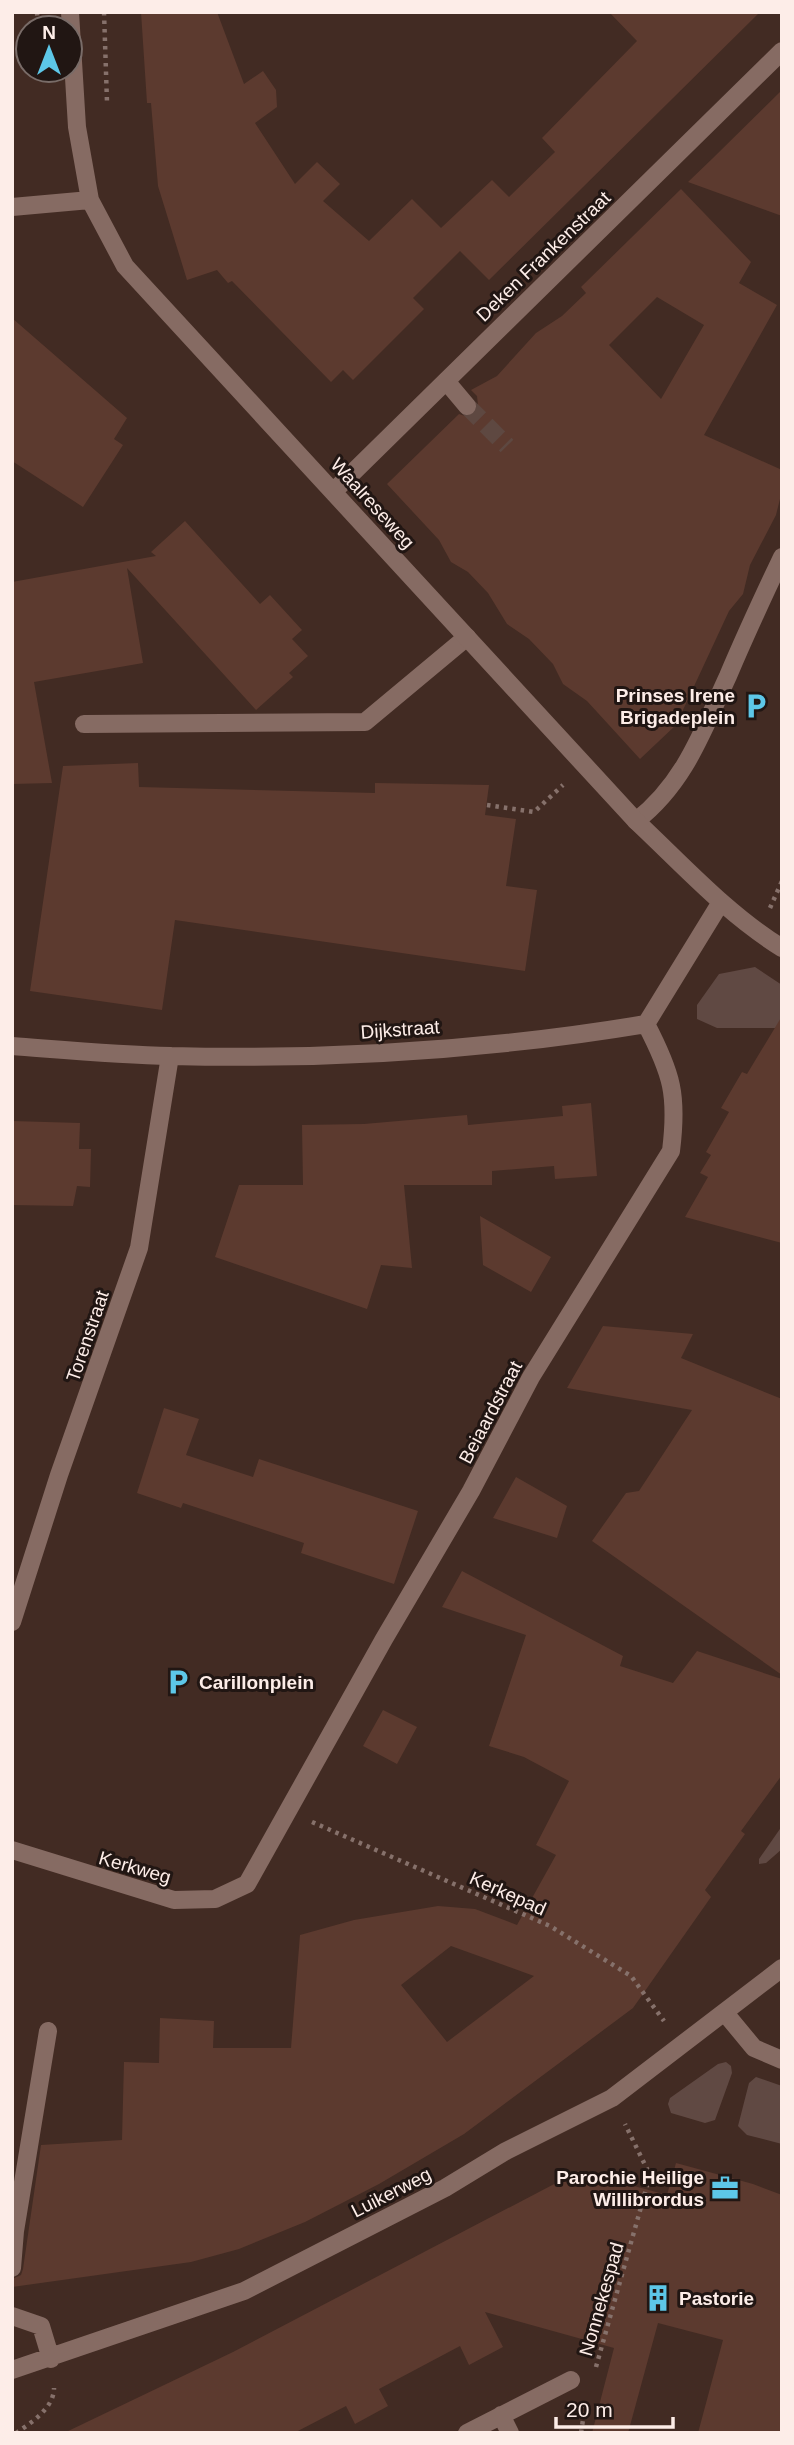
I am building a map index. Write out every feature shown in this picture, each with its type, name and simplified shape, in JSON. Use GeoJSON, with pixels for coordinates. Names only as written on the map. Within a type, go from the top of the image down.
{"type":"FeatureCollection","features":[{"type":"Feature","properties":{"kind":"street","name":"Waalreseweg"},"geometry":{"type":"LineString","coordinates":[[70,12],[77,127],[90,200],[125,266],[636,821],[721,902],[759,934],[782,948]]}},
{"type":"Feature","properties":{"kind":"street","name":"Deken Frankenstraat"},"geometry":{"type":"LineString","coordinates":[[334,491],[782,51]]}},
{"type":"Feature","properties":{"kind":"street"},"geometry":{"type":"LineString","coordinates":[[12,206],[90,200]]}},
{"type":"Feature","properties":{"kind":"street"},"geometry":{"type":"LineString","coordinates":[[446,381],[467,406]]}},
{"type":"Feature","properties":{"kind":"street"},"geometry":{"type":"LineString","coordinates":[[636,821],[654,807],[680,777],[700,740],[782,557]]}},
{"type":"Feature","properties":{"kind":"street"},"geometry":{"type":"LineString","coordinates":[[84,724],[365,722],[467,637]]}},
{"type":"Feature","properties":{"kind":"street"},"geometry":{"type":"LineString","coordinates":[[646,1024],[721,902]]}},
{"type":"Feature","properties":{"kind":"street","name":"Dijkstraat"},"geometry":{"type":"LineString","coordinates":[[12,1046],[170,1056],[344,1054],[547,1041],[646,1024]]}},
{"type":"Feature","properties":{"kind":"street","name":"Beiaardstraat"},"geometry":{"type":"LineString","coordinates":[[289,1812],[384,1639],[471,1491],[531,1377],[671,1151],[676,1108],[664,1059],[646,1024]]}},
{"type":"Feature","properties":{"kind":"street","name":"Torenstraat"},"geometry":{"type":"LineString","coordinates":[[12,1622],[59,1475],[139,1248],[170,1056]]}},
{"type":"Feature","properties":{"kind":"street","name":"Kerkweg"},"geometry":{"type":"LineString","coordinates":[[12,1850],[174,1900],[215,1899],[247,1884],[289,1812]]}},
{"type":"Feature","properties":{"kind":"street","name":"Luikerweg"},"geometry":{"type":"LineString","coordinates":[[12,2370],[51,2359],[244,2291],[612,2098],[782,1968]]}},
{"type":"Feature","properties":{"kind":"street"},"geometry":{"type":"LineString","coordinates":[[725,2013],[754,2048],[782,2060]]}},
{"type":"Feature","properties":{"kind":"street"},"geometry":{"type":"LineString","coordinates":[[12,2267],[15,2231],[48,2031]]}},
{"type":"Feature","properties":{"kind":"street"},"geometry":{"type":"LineString","coordinates":[[12,2316],[41,2326],[51,2359]]}},
{"type":"Feature","properties":{"kind":"street"},"geometry":{"type":"LineString","coordinates":[[467,2433],[571,2379]]}},
{"type":"Feature","properties":{"kind":"street"},"geometry":{"type":"LineString","coordinates":[[501,2415],[510,2433]]}},
{"type":"Feature","properties":{"kind":"path"},"geometry":{"type":"LineString","coordinates":[[486,805],[534,812],[566,782]]}},
{"type":"Feature","properties":{"kind":"path","name":"Kerkepad"},"geometry":{"type":"LineString","coordinates":[[289,1812],[550,1926],[594,1952],[631,1976],[682,2045]]}},
{"type":"Feature","properties":{"kind":"path","name":"Nonnekespad"},"geometry":{"type":"LineString","coordinates":[[595,2370],[650,2175],[612,2098]]}},
{"type":"Feature","properties":{"kind":"path"},"geometry":{"type":"LineString","coordinates":[[16,2433],[34,2421],[54,2395],[51,2359]]}},
{"type":"Feature","properties":{"kind":"path"},"geometry":{"type":"LineString","coordinates":[[581,2433],[588,2394]]}},
{"type":"Feature","properties":{"kind":"shaded area"},"geometry":{"type":"Polygon","coordinates":[[[755,967],[782,985],[782,1028],[717,1028],[697,1019],[697,1005],[719,974],[755,967]]]}},
{"type":"Feature","properties":{"kind":"shaded area"},"geometry":{"type":"Polygon","coordinates":[[[782,1826],[782,1849],[766,1863],[759,1864],[759,1859],[782,1826]]]}},
{"type":"Feature","properties":{"kind":"shaded area"},"geometry":{"type":"Polygon","coordinates":[[[726,2062],[731,2066],[732,2073],[715,2120],[705,2123],[671,2113],[668,2104],[670,2098],[718,2064],[726,2062]]]}},
{"type":"Feature","properties":{"kind":"shaded area"},"geometry":{"type":"Polygon","coordinates":[[[756,2077],[782,2086],[782,2144],[747,2135],[738,2126],[749,2083],[756,2077]]]}},
{"type":"Feature","properties":{"kind":"building"},"geometry":{"type":"Polygon","coordinates":[[[141,12],[217,12],[244,84],[263,71],[276,90],[277,107],[255,123],[295,184],[317,162],[340,184],[323,201],[369,241],[412,199],[441,228],[492,180],[509,197],[555,152],[542,138],[637,41],[609,12],[760,12],[489,280],[460,251],[413,298],[424,309],[353,380],[343,370],[331,382],[232,281],[228,283],[217,270],[187,280],[158,186],[151,103],[147,103],[141,12]]]}},
{"type":"Feature","properties":{"kind":"building"},"geometry":{"type":"Polygon","coordinates":[[[782,90],[782,216],[688,182],[713,158],[782,90]]]}},
{"type":"Feature","properties":{"kind":"building"},"geometry":{"type":"Polygon","coordinates":[[[681,189],[751,262],[739,283],[777,305],[704,435],[782,470],[782,491],[776,515],[750,565],[743,594],[729,611],[676,725],[640,759],[587,701],[563,684],[553,664],[529,639],[507,624],[488,593],[468,572],[451,562],[439,540],[387,484],[459,414],[468,417],[475,414],[477,396],[471,390],[497,376],[536,333],[562,316],[586,293],[581,287],[681,189]],[[657,297],[609,345],[661,399],[704,325],[657,297]]]}},
{"type":"Feature","properties":{"kind":"building"},"geometry":{"type":"Polygon","coordinates":[[[12,318],[127,418],[114,439],[123,445],[83,507],[12,461],[12,318]]]}},
{"type":"Feature","properties":{"kind":"building"},"geometry":{"type":"Polygon","coordinates":[[[185,521],[260,604],[270,595],[302,630],[292,639],[308,656],[289,673],[293,677],[256,710],[127,568],[143,663],[34,682],[52,783],[12,784],[12,582],[156,556],[151,552],[185,521]]]}},
{"type":"Feature","properties":{"kind":"building"},"geometry":{"type":"Polygon","coordinates":[[[138,763],[139,787],[375,793],[375,783],[489,785],[485,815],[516,819],[506,886],[537,890],[525,971],[175,920],[162,1010],[30,991],[63,766],[138,763]]]}},
{"type":"Feature","properties":{"kind":"building"},"geometry":{"type":"Polygon","coordinates":[[[782,1016],[782,1243],[685,1217],[708,1177],[700,1173],[711,1155],[706,1152],[729,1112],[721,1108],[742,1072],[747,1074],[782,1016]]]}},
{"type":"Feature","properties":{"kind":"building"},"geometry":{"type":"Polygon","coordinates":[[[591,1103],[597,1176],[555,1179],[554,1166],[492,1171],[492,1185],[404,1185],[412,1268],[381,1265],[367,1309],[215,1257],[239,1185],[303,1185],[302,1125],[364,1124],[467,1115],[468,1125],[563,1116],[562,1106],[591,1103]]]}},
{"type":"Feature","properties":{"kind":"building"},"geometry":{"type":"Polygon","coordinates":[[[12,1121],[80,1123],[79,1149],[91,1149],[90,1187],[77,1186],[73,1206],[12,1205],[12,1121]]]}},
{"type":"Feature","properties":{"kind":"building"},"geometry":{"type":"Polygon","coordinates":[[[480,1216],[551,1257],[531,1292],[483,1265],[480,1216]]]}},
{"type":"Feature","properties":{"kind":"building"},"geometry":{"type":"Polygon","coordinates":[[[603,1326],[693,1334],[681,1358],[782,1399],[782,1675],[592,1541],[626,1493],[639,1491],[692,1410],[567,1388],[603,1326]]]}},
{"type":"Feature","properties":{"kind":"building"},"geometry":{"type":"Polygon","coordinates":[[[164,1408],[199,1419],[186,1455],[253,1477],[259,1459],[418,1511],[394,1584],[301,1553],[304,1543],[183,1503],[181,1508],[137,1493],[164,1408]]]}},
{"type":"Feature","properties":{"kind":"building"},"geometry":{"type":"Polygon","coordinates":[[[516,1477],[567,1506],[557,1538],[493,1518],[516,1477]]]}},
{"type":"Feature","properties":{"kind":"building"},"geometry":{"type":"Polygon","coordinates":[[[462,1571],[623,1656],[620,1666],[673,1683],[697,1651],[782,1679],[782,1775],[741,1831],[745,1834],[705,1890],[711,1897],[633,2008],[464,2134],[379,2184],[305,2222],[239,2249],[191,2262],[12,2287],[12,2279],[21,2275],[23,2269],[41,2145],[122,2140],[124,2062],[159,2063],[160,2018],[214,2021],[213,2048],[291,2048],[300,1935],[354,1920],[438,1906],[475,1909],[517,1925],[556,1855],[536,1845],[569,1781],[524,1757],[489,1746],[526,1635],[442,1607],[462,1571]],[[451,1946],[401,1985],[447,2042],[534,1976],[451,1946]]]}},
{"type":"Feature","properties":{"kind":"building"},"geometry":{"type":"Polygon","coordinates":[[[383,1710],[417,1727],[397,1764],[363,1746],[383,1710]]]}},
{"type":"Feature","properties":{"kind":"building"},"geometry":{"type":"Polygon","coordinates":[[[676,2163],[753,2184],[782,2195],[782,2433],[698,2433],[723,2340],[658,2323],[628,2433],[592,2433],[614,2348],[485,2312],[503,2347],[469,2365],[460,2346],[379,2389],[388,2406],[355,2424],[346,2406],[294,2433],[64,2433],[233,2352],[579,2171],[667,2195],[676,2163]]]}},
{"type":"Feature","properties":{"kind":"tunnel"},"geometry":{"type":"LineString","coordinates":[[467,406],[507,446]]}},
{"type":"Feature","properties":{"kind":"place","name":"Prinses Irene Brigadeplein"},"geometry":{"type":"Point","coordinates":[756,706]}},
{"type":"Feature","properties":{"kind":"place","name":"Carillonplein"},"geometry":{"type":"Point","coordinates":[178,1682]}},
{"type":"Feature","properties":{"kind":"place","name":"Parochie Heilige Willibrordus"},"geometry":{"type":"Point","coordinates":[725,2188]}},
{"type":"Feature","properties":{"kind":"place","name":"Pastorie"},"geometry":{"type":"Point","coordinates":[658,2298]}}]}
